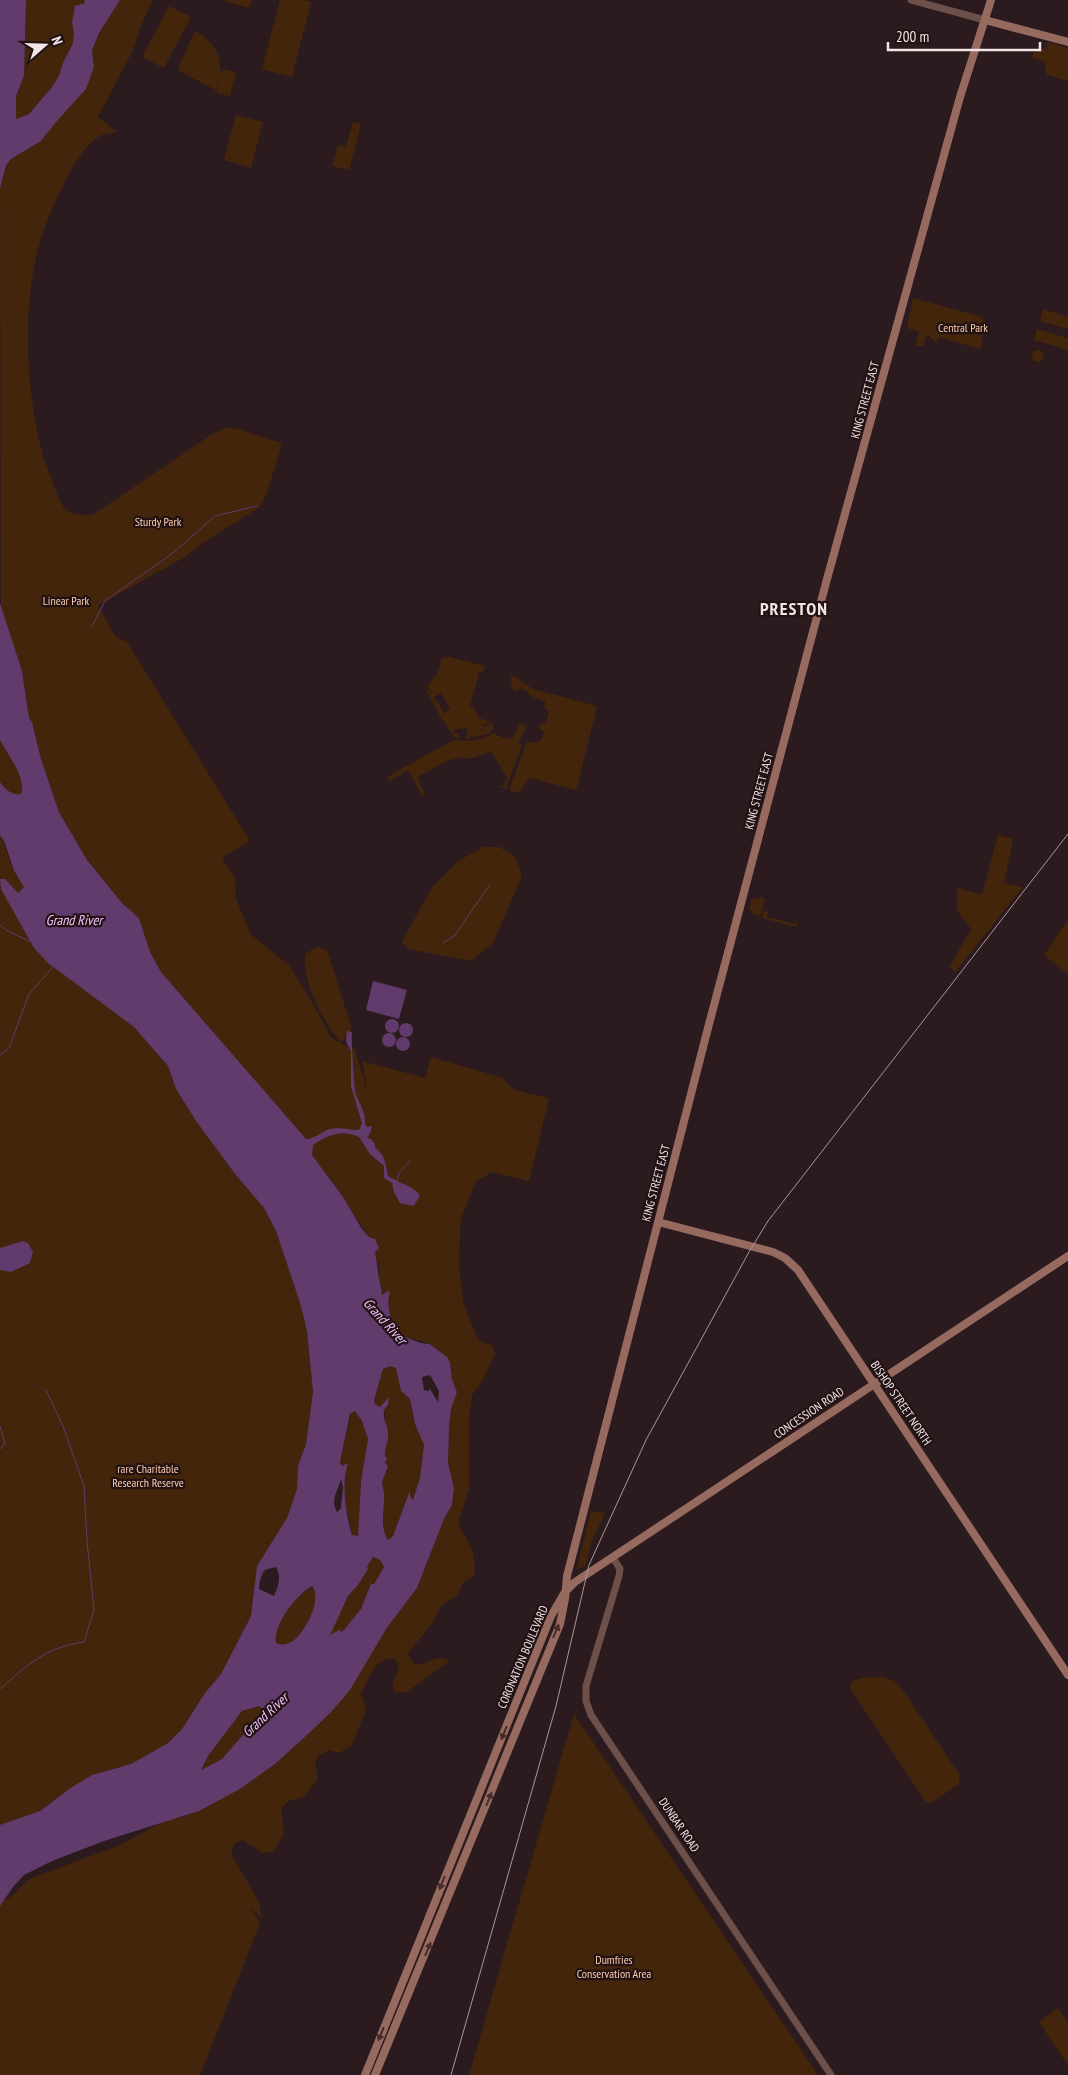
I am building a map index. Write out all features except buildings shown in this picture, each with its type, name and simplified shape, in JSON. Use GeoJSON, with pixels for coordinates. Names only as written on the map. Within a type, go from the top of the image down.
{"type":"FeatureCollection","features":[{"type":"Feature","properties":{"kind":"main road","name":"KING STREET EAST"},"geometry":{"type":"LineString","coordinates":[[565,1592],[567,1576],[658,1222],[836,546],[960,97],[992,0]]}},
{"type":"Feature","properties":{"kind":"main road"},"geometry":{"type":"LineString","coordinates":[[985,20],[1068,42]]}},
{"type":"Feature","properties":{"kind":"main road","name":"BISHOP STREET NORTH"},"geometry":{"type":"LineString","coordinates":[[658,1222],[773,1252],[790,1262],[802,1276],[1068,1675]]}},
{"type":"Feature","properties":{"kind":"main road","name":"CONCESSION ROAD"},"geometry":{"type":"LineString","coordinates":[[565,1592],[575,1582],[1068,1256]]}},
{"type":"Feature","properties":{"kind":"main road","name":"CORONATION BOULEVARD"},"geometry":{"type":"LineString","coordinates":[[365,2075],[551,1616],[565,1592]]}},
{"type":"Feature","properties":{"kind":"main road","name":"CORONATION BOULEVARD"},"geometry":{"type":"LineString","coordinates":[[375,2075],[560,1624],[565,1592]]}},
{"type":"Feature","properties":{"kind":"main road"},"geometry":{"type":"LineString","coordinates":[[532,1665],[541,1669]]}},
{"type":"Feature","properties":{"kind":"main road"},"geometry":{"type":"LineString","coordinates":[[409,1967],[419,1970]]}},
{"type":"Feature","properties":{"kind":"street"},"geometry":{"type":"LineString","coordinates":[[911,0],[985,20]]}},
{"type":"Feature","properties":{"kind":"street","name":"DUNBAR ROAD"},"geometry":{"type":"LineString","coordinates":[[613,1558],[620,1569],[619,1578],[586,1686],[586,1700],[590,1716],[831,2075]]}},
{"type":"Feature","properties":{"kind":"green space"},"geometry":{"type":"Polygon","coordinates":[[[26,0],[84,0],[85,3],[72,22],[73,43],[59,76],[29,114],[16,119],[16,96],[24,76],[26,0]]]}},
{"type":"Feature","properties":{"kind":"green space"},"geometry":{"type":"Polygon","coordinates":[[[120,0],[153,0],[144,18],[132,52],[98,117],[117,132],[104,134],[90,144],[70,172],[42,236],[30,292],[28,346],[32,403],[43,455],[51,478],[60,500],[68,511],[77,515],[91,515],[211,435],[226,428],[235,428],[282,443],[267,493],[260,507],[200,545],[185,557],[98,605],[115,636],[127,642],[250,841],[222,858],[235,878],[236,899],[251,935],[289,965],[331,1038],[355,1050],[368,1094],[362,1061],[425,1078],[431,1057],[503,1078],[514,1090],[549,1098],[529,1181],[492,1172],[476,1181],[462,1216],[459,1264],[463,1302],[477,1338],[484,1343],[492,1345],[495,1353],[483,1380],[472,1395],[469,1418],[469,1488],[458,1524],[473,1554],[474,1576],[464,1582],[457,1595],[441,1606],[432,1624],[407,1654],[415,1665],[441,1658],[450,1661],[406,1692],[396,1692],[392,1686],[399,1667],[395,1659],[388,1659],[378,1665],[361,1694],[366,1710],[352,1745],[339,1753],[329,1750],[318,1756],[315,1764],[318,1779],[303,1797],[289,1801],[281,1808],[284,1834],[273,1852],[263,1853],[243,1840],[234,1844],[231,1854],[259,1902],[260,1917],[250,1906],[260,1923],[200,2075],[0,2075],[0,1903],[12,1896],[29,1879],[120,1845],[171,1817],[181,1818],[240,1789],[275,1764],[306,1736],[417,1588],[444,1519],[452,1505],[454,1488],[448,1463],[449,1429],[451,1409],[457,1392],[452,1379],[450,1363],[433,1345],[395,1335],[389,1308],[390,1292],[382,1295],[379,1266],[369,1237],[316,1161],[303,1138],[161,972],[150,952],[139,918],[122,903],[87,860],[59,812],[41,759],[32,722],[29,718],[22,671],[1,608],[0,180],[11,159],[41,141],[94,67],[92,50],[99,33],[120,0]]]}},
{"type":"Feature","properties":{"kind":"green space"},"geometry":{"type":"Polygon","coordinates":[[[221,0],[252,0],[249,8],[221,0]]]}},
{"type":"Feature","properties":{"kind":"green space"},"geometry":{"type":"Polygon","coordinates":[[[280,0],[311,2],[292,77],[262,69],[280,0]]]}},
{"type":"Feature","properties":{"kind":"green space"},"geometry":{"type":"Polygon","coordinates":[[[169,6],[191,17],[164,68],[142,57],[169,6]]]}},
{"type":"Feature","properties":{"kind":"green space"},"geometry":{"type":"Polygon","coordinates":[[[195,31],[212,44],[215,49],[218,55],[221,75],[223,69],[236,72],[230,96],[217,93],[219,81],[216,90],[179,71],[178,68],[195,31]]]}},
{"type":"Feature","properties":{"kind":"green space"},"geometry":{"type":"Polygon","coordinates":[[[1048,42],[1068,48],[1068,81],[1047,75],[1044,61],[1032,58],[1034,51],[1046,48],[1048,42]]]}},
{"type":"Feature","properties":{"kind":"green space"},"geometry":{"type":"Polygon","coordinates":[[[236,115],[263,122],[251,168],[224,160],[236,115]]]}},
{"type":"Feature","properties":{"kind":"green space"},"geometry":{"type":"Polygon","coordinates":[[[353,122],[361,124],[349,170],[332,166],[338,145],[346,147],[353,122]]]}},
{"type":"Feature","properties":{"kind":"green space","name":"Central Park"},"geometry":{"type":"Polygon","coordinates":[[[913,298],[982,317],[986,324],[980,349],[939,337],[935,343],[929,334],[924,340],[925,347],[916,345],[919,332],[907,328],[913,298]]]}},
{"type":"Feature","properties":{"kind":"green space"},"geometry":{"type":"Polygon","coordinates":[[[1043,309],[1068,317],[1068,329],[1040,321],[1043,309]]]}},
{"type":"Feature","properties":{"kind":"green space"},"geometry":{"type":"Polygon","coordinates":[[[1037,329],[1068,338],[1068,350],[1034,340],[1037,329]]]}},
{"type":"Feature","properties":{"kind":"green space"},"geometry":{"type":"Polygon","coordinates":[[[1036,350],[1040,350],[1044,356],[1040,362],[1036,362],[1032,358],[1032,354],[1036,350]]]}},
{"type":"Feature","properties":{"kind":"green space"},"geometry":{"type":"Polygon","coordinates":[[[446,656],[485,666],[483,673],[479,672],[470,706],[474,708],[479,718],[492,722],[482,725],[482,727],[494,723],[491,732],[488,734],[465,739],[468,733],[466,728],[453,730],[454,733],[458,733],[459,738],[454,737],[440,716],[425,687],[433,693],[427,686],[437,674],[442,658],[448,658],[446,656]],[[441,693],[434,697],[444,713],[450,709],[441,693]]]}},
{"type":"Feature","properties":{"kind":"green space"},"geometry":{"type":"Polygon","coordinates":[[[512,675],[533,689],[597,706],[576,790],[530,778],[519,793],[509,790],[526,744],[528,742],[537,743],[541,740],[544,731],[540,730],[539,725],[546,723],[549,711],[544,708],[546,702],[529,695],[529,693],[521,688],[516,691],[512,689],[510,683],[512,683],[512,679],[510,679],[512,675]]]}},
{"type":"Feature","properties":{"kind":"green space"},"geometry":{"type":"Polygon","coordinates":[[[520,723],[527,727],[518,743],[522,745],[506,789],[500,787],[504,785],[507,777],[491,752],[469,759],[463,757],[449,760],[417,777],[425,794],[422,796],[408,770],[389,781],[387,777],[455,739],[475,740],[494,733],[505,739],[506,737],[512,739],[520,723]]]}},
{"type":"Feature","properties":{"kind":"green space"},"geometry":{"type":"Polygon","coordinates":[[[0,740],[19,774],[22,788],[21,794],[9,791],[0,782],[0,740]]]}},
{"type":"Feature","properties":{"kind":"green space","name":"rare Charitable Research Reserve"},"geometry":{"type":"Polygon","coordinates":[[[0,835],[13,870],[24,887],[18,893],[42,957],[134,1027],[168,1066],[176,1089],[196,1121],[235,1174],[264,1208],[276,1231],[301,1306],[307,1331],[313,1392],[306,1444],[298,1466],[299,1514],[254,1591],[251,1616],[221,1674],[205,1693],[182,1729],[168,1743],[131,1764],[108,1770],[53,1801],[40,1811],[28,1815],[0,1831],[0,835]]]}},
{"type":"Feature","properties":{"kind":"green space"},"geometry":{"type":"Polygon","coordinates":[[[998,835],[1013,839],[1004,883],[1023,887],[955,972],[949,967],[971,929],[957,911],[958,888],[982,895],[998,835]]]}},
{"type":"Feature","properties":{"kind":"green space"},"geometry":{"type":"Polygon","coordinates":[[[483,847],[499,847],[515,856],[522,876],[493,943],[471,961],[408,949],[402,942],[432,887],[457,862],[483,847]]]}},
{"type":"Feature","properties":{"kind":"green space"},"geometry":{"type":"Polygon","coordinates":[[[760,896],[765,899],[760,916],[753,914],[749,907],[752,898],[759,900],[760,896]]]}},
{"type":"Feature","properties":{"kind":"green space"},"geometry":{"type":"Polygon","coordinates":[[[764,911],[768,912],[767,917],[795,924],[797,920],[796,927],[762,918],[764,911]]]}},
{"type":"Feature","properties":{"kind":"green space"},"geometry":{"type":"Polygon","coordinates":[[[1068,919],[1068,974],[1044,955],[1068,919]]]}},
{"type":"Feature","properties":{"kind":"green space"},"geometry":{"type":"Polygon","coordinates":[[[317,947],[327,950],[351,1026],[348,1036],[340,1042],[320,1012],[307,977],[305,954],[317,947]]]}},
{"type":"Feature","properties":{"kind":"green space"},"geometry":{"type":"Polygon","coordinates":[[[390,1366],[396,1368],[401,1391],[410,1399],[415,1424],[424,1445],[420,1478],[413,1501],[409,1491],[393,1536],[388,1541],[383,1523],[384,1493],[382,1482],[385,1474],[386,1460],[384,1451],[388,1430],[385,1421],[384,1404],[380,1407],[375,1404],[374,1400],[383,1369],[390,1366]]]}},
{"type":"Feature","properties":{"kind":"green space"},"geometry":{"type":"Polygon","coordinates":[[[355,1411],[362,1421],[368,1439],[361,1481],[358,1536],[352,1535],[349,1517],[346,1512],[344,1488],[346,1472],[340,1462],[351,1413],[355,1411]]]}},
{"type":"Feature","properties":{"kind":"green space"},"geometry":{"type":"Polygon","coordinates":[[[591,1511],[605,1513],[592,1541],[585,1566],[577,1569],[591,1511]]]}},
{"type":"Feature","properties":{"kind":"green space"},"geometry":{"type":"Polygon","coordinates":[[[373,1557],[380,1560],[384,1567],[374,1584],[371,1584],[362,1609],[344,1630],[329,1635],[348,1596],[358,1585],[373,1557]]]}},
{"type":"Feature","properties":{"kind":"green space"},"geometry":{"type":"Polygon","coordinates":[[[312,1586],[315,1592],[314,1608],[306,1625],[291,1642],[287,1644],[276,1643],[278,1627],[286,1611],[292,1603],[312,1586]]]}},
{"type":"Feature","properties":{"kind":"green space"},"geometry":{"type":"Polygon","coordinates":[[[882,1677],[894,1681],[900,1686],[959,1774],[959,1784],[931,1803],[925,1801],[850,1688],[852,1682],[861,1678],[882,1677]]]}},
{"type":"Feature","properties":{"kind":"green space"},"geometry":{"type":"Polygon","coordinates":[[[259,1706],[263,1710],[260,1718],[255,1721],[222,1759],[201,1770],[208,1756],[242,1711],[259,1706]]]}},
{"type":"Feature","properties":{"kind":"green space","name":"Dumfries Conservation Area"},"geometry":{"type":"Polygon","coordinates":[[[574,1714],[818,2075],[469,2075],[574,1714]]]}},
{"type":"Feature","properties":{"kind":"green space"},"geometry":{"type":"Polygon","coordinates":[[[1058,2008],[1068,2023],[1068,2065],[1039,2022],[1058,2008]]]}},
{"type":"Feature","properties":{"kind":"water"},"geometry":{"type":"Polygon","coordinates":[[[0,0],[26,0],[24,76],[16,96],[16,119],[29,114],[59,76],[73,43],[72,22],[75,6],[85,3],[84,0],[120,0],[99,33],[92,50],[94,67],[86,89],[41,141],[11,159],[6,166],[0,188],[0,0]]]}},
{"type":"Feature","properties":{"kind":"water","name":"Grand River"},"geometry":{"type":"Polygon","coordinates":[[[0,603],[22,671],[29,718],[32,722],[41,759],[59,812],[87,860],[122,903],[139,918],[150,952],[161,972],[306,1139],[331,1129],[359,1130],[362,1123],[351,1086],[351,1051],[346,1042],[347,1031],[352,1032],[356,1095],[364,1113],[365,1124],[367,1127],[372,1126],[367,1138],[371,1139],[375,1144],[375,1148],[383,1157],[388,1176],[412,1188],[419,1194],[419,1197],[414,1206],[400,1203],[392,1183],[384,1178],[384,1166],[370,1154],[359,1137],[346,1133],[329,1136],[313,1145],[312,1155],[343,1197],[362,1229],[369,1237],[375,1239],[379,1248],[375,1252],[382,1295],[388,1291],[390,1292],[388,1303],[393,1332],[395,1335],[430,1344],[447,1357],[457,1392],[451,1409],[449,1429],[448,1463],[454,1488],[452,1505],[444,1519],[417,1588],[386,1629],[350,1690],[331,1712],[275,1764],[240,1789],[199,1811],[104,1841],[52,1861],[24,1875],[0,1906],[0,1825],[40,1811],[72,1787],[92,1775],[131,1764],[168,1743],[182,1729],[205,1693],[221,1674],[251,1616],[257,1566],[287,1518],[297,1489],[298,1466],[306,1444],[313,1392],[307,1331],[301,1306],[276,1231],[264,1208],[235,1174],[196,1121],[176,1089],[168,1066],[134,1027],[48,963],[34,948],[1,889],[0,879],[5,879],[18,893],[24,887],[14,871],[5,843],[0,835],[0,782],[6,789],[15,794],[21,794],[22,788],[19,774],[0,740],[0,603]],[[390,1366],[383,1369],[374,1400],[375,1404],[380,1407],[389,1397],[388,1405],[384,1411],[388,1432],[385,1453],[387,1458],[385,1463],[388,1466],[382,1482],[384,1493],[383,1523],[388,1540],[393,1536],[410,1490],[410,1496],[413,1500],[420,1478],[424,1445],[415,1424],[410,1399],[401,1391],[396,1368],[390,1366]],[[430,1375],[422,1377],[424,1390],[428,1391],[430,1389],[438,1402],[439,1391],[430,1375]],[[355,1411],[350,1414],[340,1462],[342,1466],[348,1463],[345,1479],[346,1509],[352,1535],[358,1536],[361,1481],[368,1439],[362,1421],[355,1411]],[[341,1479],[334,1503],[337,1512],[341,1508],[343,1487],[341,1479]],[[373,1557],[367,1567],[368,1569],[348,1596],[330,1635],[341,1629],[340,1632],[344,1630],[361,1609],[371,1584],[374,1584],[384,1567],[380,1560],[373,1557]],[[276,1567],[264,1570],[260,1579],[259,1589],[274,1596],[279,1578],[276,1567]],[[312,1586],[299,1596],[282,1619],[276,1636],[276,1643],[285,1644],[291,1642],[306,1625],[314,1608],[315,1592],[312,1586]],[[259,1706],[242,1711],[208,1756],[201,1770],[222,1759],[255,1721],[260,1718],[263,1710],[259,1706]]]}},
{"type":"Feature","properties":{"kind":"water"},"geometry":{"type":"Polygon","coordinates":[[[373,981],[407,990],[399,1019],[366,1010],[373,981]]]}},
{"type":"Feature","properties":{"kind":"water"},"geometry":{"type":"Polygon","coordinates":[[[392,1019],[397,1021],[399,1026],[397,1031],[392,1033],[387,1031],[385,1026],[387,1021],[392,1019]]]}},
{"type":"Feature","properties":{"kind":"water"},"geometry":{"type":"Polygon","coordinates":[[[406,1023],[411,1025],[413,1030],[411,1035],[406,1037],[401,1035],[399,1030],[401,1025],[406,1023]]]}},
{"type":"Feature","properties":{"kind":"water"},"geometry":{"type":"Polygon","coordinates":[[[389,1033],[394,1035],[396,1040],[394,1045],[389,1047],[384,1045],[382,1040],[384,1035],[389,1033]]]}},
{"type":"Feature","properties":{"kind":"water"},"geometry":{"type":"Polygon","coordinates":[[[403,1037],[408,1039],[410,1044],[408,1049],[403,1051],[398,1049],[396,1044],[398,1039],[403,1037]]]}},
{"type":"Feature","properties":{"kind":"water"},"geometry":{"type":"Polygon","coordinates":[[[23,1241],[28,1243],[33,1252],[30,1263],[11,1272],[0,1270],[0,1248],[23,1241]]]}},
{"type":"Feature","properties":{"kind":"waterway"},"geometry":{"type":"LineString","coordinates":[[92,626],[105,601],[173,553],[215,516],[257,506]]}},
{"type":"Feature","properties":{"kind":"waterway"},"geometry":{"type":"LineString","coordinates":[[443,943],[455,935],[489,886]]}},
{"type":"Feature","properties":{"kind":"waterway"},"geometry":{"type":"LineString","coordinates":[[0,925],[31,942]]}},
{"type":"Feature","properties":{"kind":"waterway"},"geometry":{"type":"LineString","coordinates":[[0,1055],[9,1048],[29,994],[53,967]]}},
{"type":"Feature","properties":{"kind":"waterway"},"geometry":{"type":"LineString","coordinates":[[397,1181],[399,1173],[410,1161]]}},
{"type":"Feature","properties":{"kind":"waterway"},"geometry":{"type":"LineString","coordinates":[[0,1689],[38,1658],[59,1648],[84,1642],[94,1610],[84,1486],[63,1426],[46,1390]]}},
{"type":"Feature","properties":{"kind":"waterway"},"geometry":{"type":"LineString","coordinates":[[0,1426],[5,1444],[0,1449]]}},
{"type":"Feature","properties":{"kind":"railway"},"geometry":{"type":"LineString","coordinates":[[451,2075],[556,1706],[589,1565],[646,1440],[749,1252],[768,1221],[1068,834]]}},
{"type":"Feature","properties":{"kind":"district","name":"PRESTON"},"geometry":{"type":"Point","coordinates":[794,609]}},
{"type":"Feature","properties":{"kind":"park label","name":"Sturdy Park"},"geometry":{"type":"Point","coordinates":[158,522]}},
{"type":"Feature","properties":{"kind":"park label","name":"Linear Park"},"geometry":{"type":"Point","coordinates":[66,601]}}]}
